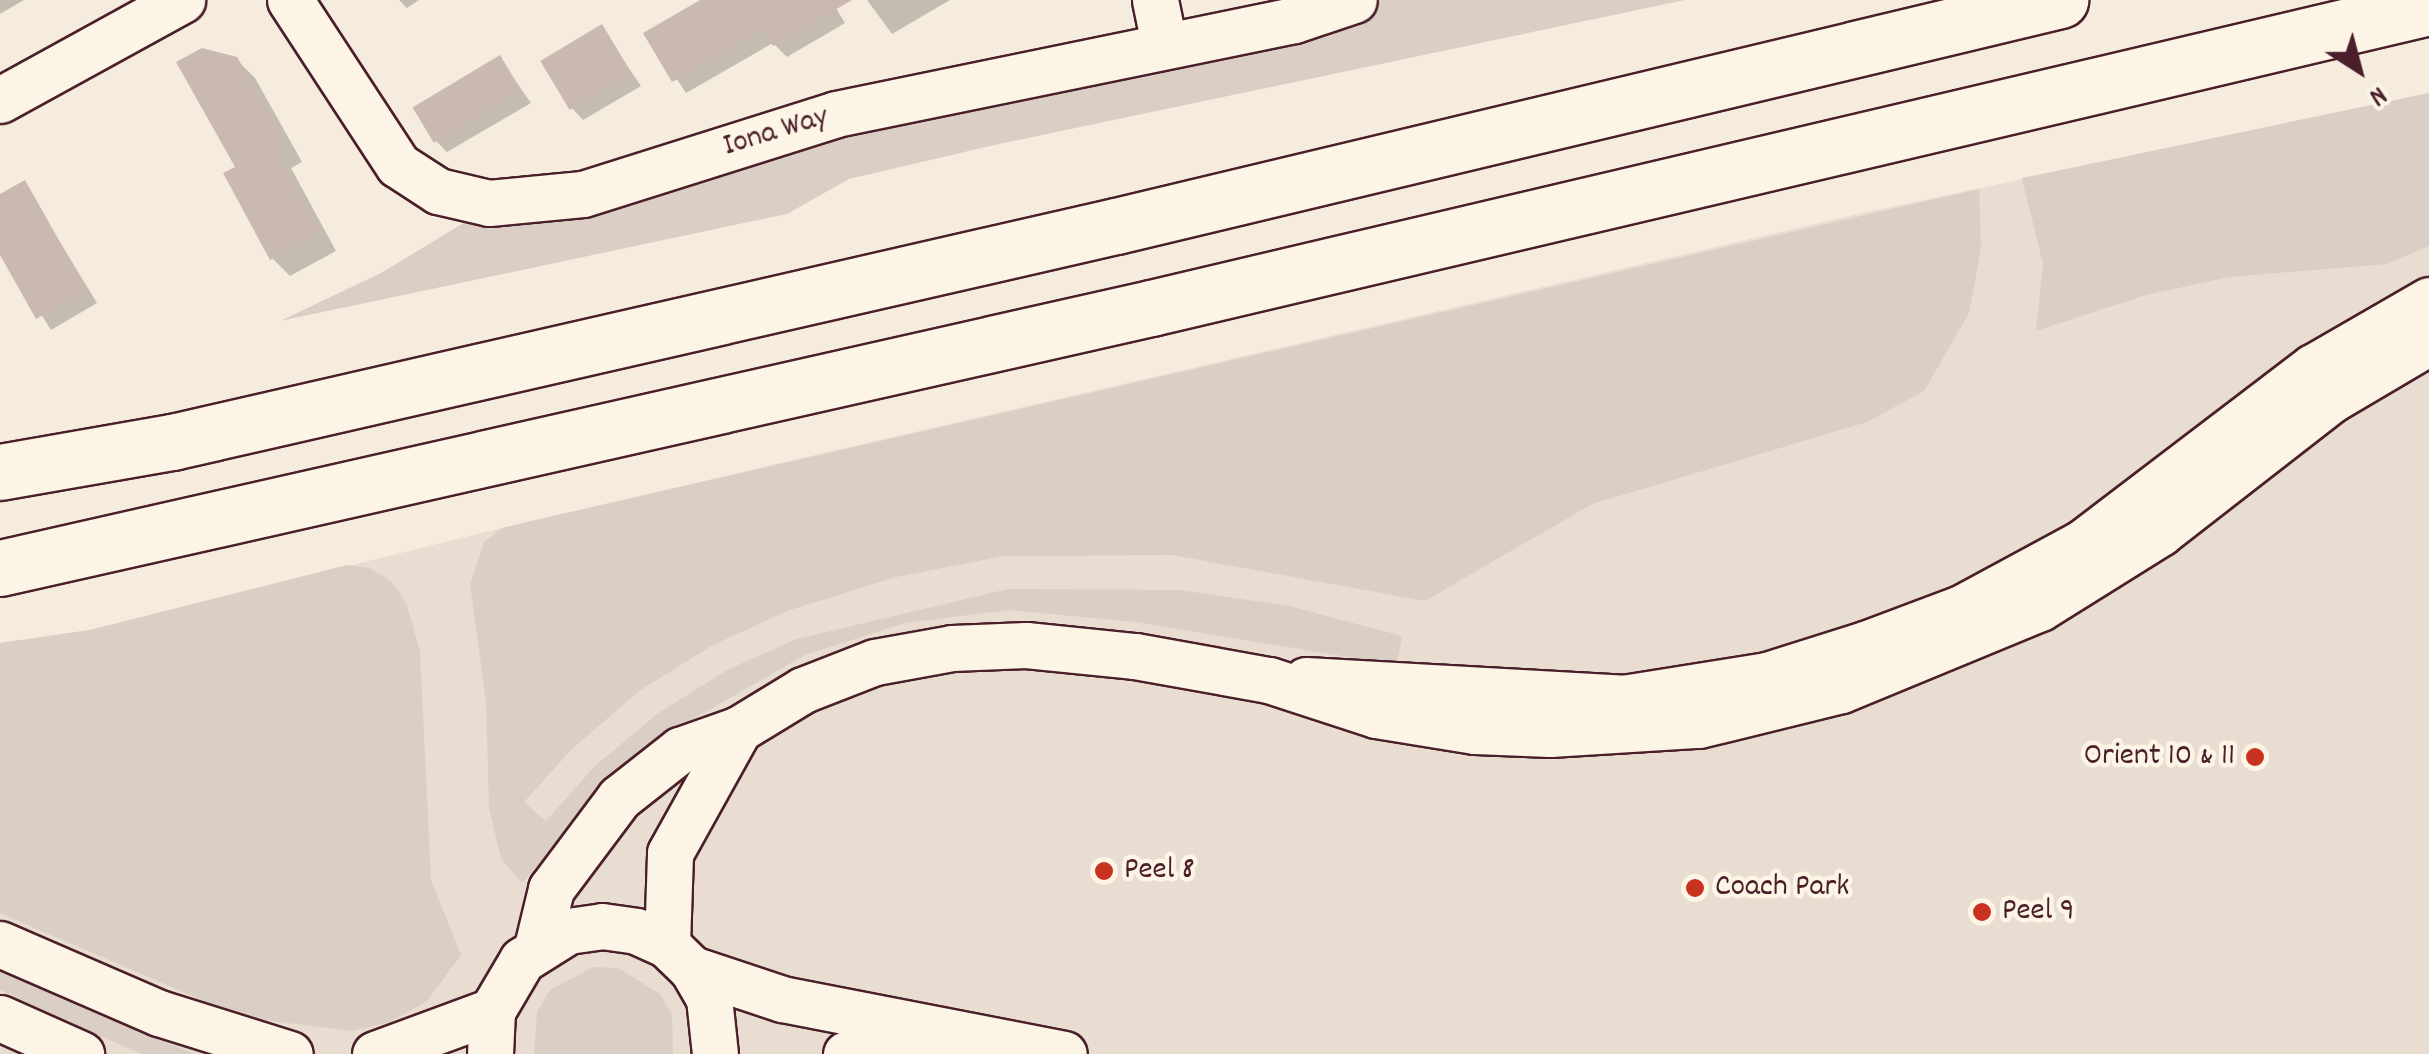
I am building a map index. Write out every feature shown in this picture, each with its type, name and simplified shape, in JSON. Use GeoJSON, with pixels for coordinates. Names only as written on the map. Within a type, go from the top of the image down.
{"type":"FeatureCollection","features":[{"type":"Feature","properties":{"kind":"highway"},"geometry":{"type":"LineString","coordinates":[[0,472],[172,442],[1116,226],[2060,0]]}},
{"type":"Feature","properties":{"kind":"highway"},"geometry":{"type":"LineString","coordinates":[[0,568],[1093,322],[2429,6]]}},
{"type":"Feature","properties":{"kind":"street"},"geometry":{"type":"LineString","coordinates":[[0,100],[182,0]]}},
{"type":"Feature","properties":{"kind":"street","name":"Iona Way"},"geometry":{"type":"LineString","coordinates":[[290,0],[398,165],[438,190],[489,202],[582,194],[836,114],[1294,20],[1354,0]]}},
{"type":"Feature","properties":{"kind":"street"},"geometry":{"type":"LineString","coordinates":[[1154,0],[1164,44]]}},
{"type":"Feature","properties":{"kind":"street"},"geometry":{"type":"LineString","coordinates":[[1269,680],[1380,679],[1474,693],[1624,698],[1767,674],[1865,644],[1960,608],[2083,542],[2313,366],[2429,300]]}},
{"type":"Feature","properties":{"kind":"street"},"geometry":{"type":"LineString","coordinates":[[538,947],[551,888],[620,798],[680,750],[739,729],[803,690],[875,662],[952,648],[1026,646],[1135,656],[1269,680],[1376,716],[1550,734],[1699,725],[1841,690],[2040,608],[2160,532],[2332,400],[2429,342]]}},
{"type":"Feature","properties":{"kind":"street"},"geometry":{"type":"LineString","coordinates":[[715,1054],[709,998],[679,957],[670,853],[739,729]]}},
{"type":"Feature","properties":{"kind":"street"},"geometry":{"type":"LineString","coordinates":[[376,1054],[491,1033],[504,984],[538,947],[568,932],[602,926],[636,931],[679,957],[782,999],[950,1036],[1064,1054]]}},
{"type":"Feature","properties":{"kind":"street"},"geometry":{"type":"LineString","coordinates":[[0,944],[159,1013],[290,1054]]}},
{"type":"Feature","properties":{"kind":"street"},"geometry":{"type":"LineString","coordinates":[[0,1018],[81,1054]]}},
{"type":"Feature","properties":{"kind":"street"},"geometry":{"type":"LineString","coordinates":[[846,1054],[950,1036]]}},
{"type":"Feature","properties":{"kind":"shaded area"},"geometry":{"type":"Polygon","coordinates":[[[1382,0],[1685,0],[990,146],[849,179],[787,214],[280,321],[381,273],[485,210],[835,124],[1305,27],[1382,0]]]}},
{"type":"Feature","properties":{"kind":"shaded area"},"geometry":{"type":"Polygon","coordinates":[[[2429,93],[2429,1054],[0,1054],[0,643],[90,630],[530,521],[1858,214],[2429,93]]]}},
{"type":"Feature","properties":{"kind":"shaded area"},"geometry":{"type":"Polygon","coordinates":[[[2429,93],[2429,246],[2386,264],[2229,277],[2146,295],[2036,331],[2043,264],[2022,178],[2429,93]]]}},
{"type":"Feature","properties":{"kind":"shaded area"},"geometry":{"type":"Polygon","coordinates":[[[1979,189],[1981,248],[1969,313],[1924,391],[1867,422],[1592,504],[1425,601],[1172,555],[1004,556],[896,577],[787,611],[713,645],[639,691],[571,750],[524,802],[546,821],[595,766],[657,714],[727,670],[797,639],[1008,589],[1180,590],[1289,606],[1402,636],[1397,665],[1136,622],[1009,610],[905,623],[805,655],[670,732],[610,783],[522,883],[501,859],[489,808],[486,701],[470,585],[484,542],[502,528],[1979,189]]]}},
{"type":"Feature","properties":{"kind":"shaded area"},"geometry":{"type":"Polygon","coordinates":[[[347,565],[369,568],[391,581],[407,605],[420,652],[431,880],[461,955],[427,1001],[390,1022],[352,1031],[241,1017],[0,913],[0,643],[90,630],[347,565]]]}},
{"type":"Feature","properties":{"kind":"shaded area"},"geometry":{"type":"Polygon","coordinates":[[[593,967],[618,968],[660,994],[672,1015],[673,1054],[534,1054],[537,1012],[550,990],[593,967]]]}},
{"type":"Feature","properties":{"kind":"shaded area"},"geometry":{"type":"Polygon","coordinates":[[[0,970],[195,1054],[142,1054],[0,990],[0,970]]]}},
{"type":"Feature","properties":{"kind":"building"},"geometry":{"type":"Polygon","coordinates":[[[700,0],[852,0],[773,46],[763,30],[672,82],[643,33],[700,0]]]}},
{"type":"Feature","properties":{"kind":"building"},"geometry":{"type":"Polygon","coordinates":[[[602,24],[631,73],[570,110],[540,61],[602,24]]]}},
{"type":"Feature","properties":{"kind":"building"},"geometry":{"type":"Polygon","coordinates":[[[202,48],[237,57],[286,144],[275,150],[320,232],[270,260],[223,173],[235,167],[176,62],[202,48]]]}},
{"type":"Feature","properties":{"kind":"building"},"geometry":{"type":"Polygon","coordinates":[[[500,55],[521,90],[434,143],[413,108],[500,55]]]}},
{"type":"Feature","properties":{"kind":"building"},"geometry":{"type":"Polygon","coordinates":[[[25,180],[87,290],[36,319],[0,255],[0,194],[25,180]]]}},
{"type":"Feature","properties":{"kind":"place","name":"Orient 10 & 11"},"geometry":{"type":"Point","coordinates":[2255,757]}},
{"type":"Feature","properties":{"kind":"place","name":"Peel 8"},"geometry":{"type":"Point","coordinates":[1104,871]}},
{"type":"Feature","properties":{"kind":"place","name":"Coach Park"},"geometry":{"type":"Point","coordinates":[1695,888]}},
{"type":"Feature","properties":{"kind":"place","name":"Peel 9"},"geometry":{"type":"Point","coordinates":[1982,912]}}]}
